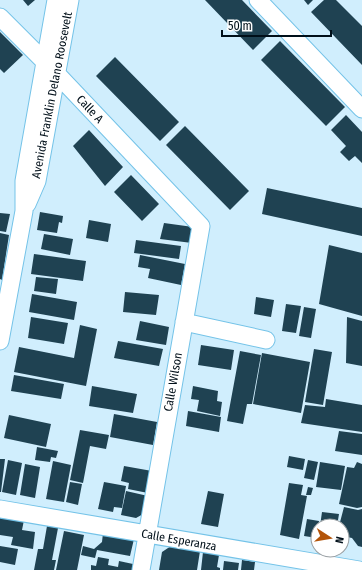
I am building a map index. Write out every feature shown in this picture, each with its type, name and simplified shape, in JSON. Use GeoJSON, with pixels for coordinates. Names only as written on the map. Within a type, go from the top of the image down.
{"type":"FeatureCollection","features":[{"type":"Feature","properties":{"kind":"street","name":"Avenida Franklin Delano Roosevelt"},"geometry":{"type":"LineString","coordinates":[[0,341],[24,211],[37,181],[51,69],[56,0]]}},
{"type":"Feature","properties":{"kind":"street","name":"Avenida Franklin Delano Roosevelt"},"geometry":{"type":"LineString","coordinates":[[51,69],[70,0]]}},
{"type":"Feature","properties":{"kind":"street"},"geometry":{"type":"LineString","coordinates":[[258,0],[362,109]]}},
{"type":"Feature","properties":{"kind":"street","name":"Calle A"},"geometry":{"type":"LineString","coordinates":[[0,17],[179,203]]}},
{"type":"Feature","properties":{"kind":"street","name":"Calle Wilson"},"geometry":{"type":"LineString","coordinates":[[141,570],[201,226],[179,203]]}},
{"type":"Feature","properties":{"kind":"street"},"geometry":{"type":"LineString","coordinates":[[184,322],[266,340]]}},
{"type":"Feature","properties":{"kind":"street","name":"Calle Esperanza"},"geometry":{"type":"LineString","coordinates":[[0,509],[359,570]]}},
{"type":"Feature","properties":{"kind":"building"},"geometry":{"type":"Polygon","coordinates":[[[23,0],[35,0],[28,6],[23,0]]]}},
{"type":"Feature","properties":{"kind":"building"},"geometry":{"type":"Polygon","coordinates":[[[205,0],[242,0],[272,31],[253,50],[205,0]]]}},
{"type":"Feature","properties":{"kind":"building"},"geometry":{"type":"Polygon","coordinates":[[[304,0],[313,0],[308,5],[304,0]]]}},
{"type":"Feature","properties":{"kind":"building"},"geometry":{"type":"Polygon","coordinates":[[[324,0],[336,0],[362,26],[362,65],[311,12],[324,0]]]}},
{"type":"Feature","properties":{"kind":"building"},"geometry":{"type":"Polygon","coordinates":[[[0,32],[23,55],[4,73],[0,69],[0,32]]]}},
{"type":"Feature","properties":{"kind":"building"},"geometry":{"type":"Polygon","coordinates":[[[280,41],[345,107],[326,126],[261,60],[280,41]]]}},
{"type":"Feature","properties":{"kind":"building"},"geometry":{"type":"Polygon","coordinates":[[[115,57],[179,122],[160,141],[96,76],[115,57]]]}},
{"type":"Feature","properties":{"kind":"building"},"geometry":{"type":"Polygon","coordinates":[[[346,115],[362,132],[362,163],[355,156],[349,161],[340,152],[346,146],[331,130],[346,115]]]}},
{"type":"Feature","properties":{"kind":"building"},"geometry":{"type":"Polygon","coordinates":[[[185,126],[249,191],[230,210],[166,145],[185,126]]]}},
{"type":"Feature","properties":{"kind":"building"},"geometry":{"type":"Polygon","coordinates":[[[89,130],[123,167],[105,186],[73,146],[89,130]]]}},
{"type":"Feature","properties":{"kind":"building"},"geometry":{"type":"Polygon","coordinates":[[[131,175],[159,204],[142,221],[114,192],[131,175]]]}},
{"type":"Feature","properties":{"kind":"building"},"geometry":{"type":"Polygon","coordinates":[[[267,188],[362,208],[362,236],[262,214],[267,188]]]}},
{"type":"Feature","properties":{"kind":"building"},"geometry":{"type":"Polygon","coordinates":[[[40,212],[63,216],[62,223],[59,222],[57,233],[37,230],[40,212]]]}},
{"type":"Feature","properties":{"kind":"building"},"geometry":{"type":"Polygon","coordinates":[[[0,213],[10,214],[6,232],[0,231],[0,213]]]}},
{"type":"Feature","properties":{"kind":"building"},"geometry":{"type":"Polygon","coordinates":[[[89,220],[111,224],[108,242],[86,238],[89,220]]]}},
{"type":"Feature","properties":{"kind":"building"},"geometry":{"type":"Polygon","coordinates":[[[164,223],[193,227],[192,243],[160,239],[164,223]]]}},
{"type":"Feature","properties":{"kind":"building"},"geometry":{"type":"Polygon","coordinates":[[[0,233],[9,235],[2,280],[0,279],[0,233]]]}},
{"type":"Feature","properties":{"kind":"building"},"geometry":{"type":"Polygon","coordinates":[[[44,234],[73,239],[70,255],[41,249],[44,234]]]}},
{"type":"Feature","properties":{"kind":"building"},"geometry":{"type":"Polygon","coordinates":[[[136,240],[181,246],[179,259],[134,253],[136,240]]]}},
{"type":"Feature","properties":{"kind":"building"},"geometry":{"type":"Polygon","coordinates":[[[329,245],[362,253],[362,316],[319,304],[329,245]]]}},
{"type":"Feature","properties":{"kind":"building"},"geometry":{"type":"Polygon","coordinates":[[[34,254],[86,261],[83,281],[31,274],[34,254]]]}},
{"type":"Feature","properties":{"kind":"building"},"geometry":{"type":"Polygon","coordinates":[[[140,255],[185,264],[181,285],[148,278],[150,269],[138,267],[140,255]]]}},
{"type":"Feature","properties":{"kind":"building"},"geometry":{"type":"Polygon","coordinates":[[[36,277],[58,279],[56,294],[34,291],[36,277]]]}},
{"type":"Feature","properties":{"kind":"building"},"geometry":{"type":"Polygon","coordinates":[[[125,292],[159,295],[156,315],[123,312],[125,292]]]}},
{"type":"Feature","properties":{"kind":"building"},"geometry":{"type":"Polygon","coordinates":[[[32,294],[77,302],[74,320],[29,312],[32,294]]]}},
{"type":"Feature","properties":{"kind":"building"},"geometry":{"type":"Polygon","coordinates":[[[256,297],[274,300],[271,317],[254,314],[256,297]]]}},
{"type":"Feature","properties":{"kind":"building"},"geometry":{"type":"Polygon","coordinates":[[[286,304],[301,306],[296,333],[282,331],[286,304]]]}},
{"type":"Feature","properties":{"kind":"building"},"geometry":{"type":"Polygon","coordinates":[[[304,307],[316,309],[311,338],[299,336],[304,307]]]}},
{"type":"Feature","properties":{"kind":"building"},"geometry":{"type":"Polygon","coordinates":[[[31,317],[68,323],[64,344],[28,338],[31,317]]]}},
{"type":"Feature","properties":{"kind":"building"},"geometry":{"type":"Polygon","coordinates":[[[347,317],[362,321],[362,366],[346,363],[347,317]]]}},
{"type":"Feature","properties":{"kind":"building"},"geometry":{"type":"Polygon","coordinates":[[[140,321],[169,327],[166,345],[136,340],[140,321]]]}},
{"type":"Feature","properties":{"kind":"building"},"geometry":{"type":"Polygon","coordinates":[[[80,325],[97,329],[86,386],[14,372],[19,347],[74,358],[80,325]]]}},
{"type":"Feature","properties":{"kind":"building"},"geometry":{"type":"Polygon","coordinates":[[[118,341],[163,349],[159,366],[114,358],[118,341]]]}},
{"type":"Feature","properties":{"kind":"building"},"geometry":{"type":"Polygon","coordinates":[[[201,345],[234,350],[231,370],[198,365],[201,345]]]}},
{"type":"Feature","properties":{"kind":"building"},"geometry":{"type":"Polygon","coordinates":[[[314,349],[332,352],[323,405],[305,402],[314,349]]]}},
{"type":"Feature","properties":{"kind":"building"},"geometry":{"type":"Polygon","coordinates":[[[240,351],[261,355],[252,404],[247,404],[243,424],[227,421],[240,351]]]}},
{"type":"Feature","properties":{"kind":"building"},"geometry":{"type":"Polygon","coordinates":[[[262,353],[310,362],[301,413],[253,404],[262,353]]]}},
{"type":"Feature","properties":{"kind":"building"},"geometry":{"type":"Polygon","coordinates":[[[14,375],[64,384],[61,399],[11,391],[14,375]]]}},
{"type":"Feature","properties":{"kind":"building"},"geometry":{"type":"Polygon","coordinates":[[[92,386],[137,394],[133,413],[89,406],[92,386]]]}},
{"type":"Feature","properties":{"kind":"building"},"geometry":{"type":"Polygon","coordinates":[[[193,386],[218,391],[217,401],[222,402],[220,416],[197,411],[199,400],[191,399],[193,386]]]}},
{"type":"Feature","properties":{"kind":"building"},"geometry":{"type":"Polygon","coordinates":[[[326,399],[362,405],[362,432],[301,423],[305,405],[325,407],[326,399]]]}},
{"type":"Feature","properties":{"kind":"building"},"geometry":{"type":"Polygon","coordinates":[[[188,411],[221,417],[219,432],[186,426],[188,411]]]}},
{"type":"Feature","properties":{"kind":"building"},"geometry":{"type":"Polygon","coordinates":[[[114,414],[157,422],[153,445],[110,437],[114,414]]]}},
{"type":"Feature","properties":{"kind":"building"},"geometry":{"type":"Polygon","coordinates":[[[9,415],[51,424],[46,447],[4,438],[9,415]]]}},
{"type":"Feature","properties":{"kind":"building"},"geometry":{"type":"Polygon","coordinates":[[[80,430],[109,435],[106,449],[90,446],[83,483],[70,480],[80,430]]]}},
{"type":"Feature","properties":{"kind":"building"},"geometry":{"type":"Polygon","coordinates":[[[339,431],[362,434],[362,455],[335,451],[339,431]]]}},
{"type":"Feature","properties":{"kind":"building"},"geometry":{"type":"Polygon","coordinates":[[[37,447],[58,451],[56,458],[51,457],[50,462],[35,460],[37,447]]]}},
{"type":"Feature","properties":{"kind":"building"},"geometry":{"type":"Polygon","coordinates":[[[289,456],[305,459],[303,470],[287,467],[289,456]]]}},
{"type":"Feature","properties":{"kind":"building"},"geometry":{"type":"Polygon","coordinates":[[[0,459],[5,459],[1,492],[0,492],[0,459]]]}},
{"type":"Feature","properties":{"kind":"building"},"geometry":{"type":"Polygon","coordinates":[[[8,460],[22,463],[16,495],[2,492],[8,460]]]}},
{"type":"Feature","properties":{"kind":"building"},"geometry":{"type":"Polygon","coordinates":[[[308,460],[318,462],[314,480],[304,478],[308,460]]]}},
{"type":"Feature","properties":{"kind":"building"},"geometry":{"type":"Polygon","coordinates":[[[53,461],[71,465],[64,502],[46,499],[53,461]]]}},
{"type":"Feature","properties":{"kind":"building"},"geometry":{"type":"Polygon","coordinates":[[[320,462],[345,466],[341,490],[316,487],[320,462]]]}},
{"type":"Feature","properties":{"kind":"building"},"geometry":{"type":"Polygon","coordinates":[[[357,462],[362,464],[362,507],[357,508],[339,504],[347,467],[354,468],[357,462]]]}},
{"type":"Feature","properties":{"kind":"building"},"geometry":{"type":"Polygon","coordinates":[[[25,464],[40,467],[35,498],[20,495],[25,464]]]}},
{"type":"Feature","properties":{"kind":"building"},"geometry":{"type":"Polygon","coordinates":[[[124,466],[152,471],[148,493],[128,489],[129,483],[121,481],[124,466]]]}},
{"type":"Feature","properties":{"kind":"building"},"geometry":{"type":"Polygon","coordinates":[[[70,482],[82,484],[78,505],[66,502],[70,482]]]}},
{"type":"Feature","properties":{"kind":"building"},"geometry":{"type":"Polygon","coordinates":[[[104,482],[126,486],[122,508],[114,507],[113,512],[98,509],[104,482]]]}},
{"type":"Feature","properties":{"kind":"building"},"geometry":{"type":"Polygon","coordinates":[[[289,483],[303,485],[301,495],[307,496],[299,539],[280,535],[289,483]]]}},
{"type":"Feature","properties":{"kind":"building"},"geometry":{"type":"Polygon","coordinates":[[[308,487],[313,488],[311,495],[306,495],[308,487]]]}},
{"type":"Feature","properties":{"kind":"building"},"geometry":{"type":"Polygon","coordinates":[[[126,491],[148,496],[145,513],[136,518],[121,515],[126,491]]]}},
{"type":"Feature","properties":{"kind":"building"},"geometry":{"type":"Polygon","coordinates":[[[208,491],[224,494],[218,527],[201,524],[208,491]]]}},
{"type":"Feature","properties":{"kind":"building"},"geometry":{"type":"Polygon","coordinates":[[[344,507],[358,510],[362,509],[362,547],[358,546],[350,538],[350,518],[341,518],[344,507]]]}},
{"type":"Feature","properties":{"kind":"building"},"geometry":{"type":"Polygon","coordinates":[[[322,512],[339,514],[338,518],[321,518],[322,512]]]}},
{"type":"Feature","properties":{"kind":"building"},"geometry":{"type":"Polygon","coordinates":[[[0,516],[24,520],[22,530],[35,532],[33,549],[11,545],[13,537],[0,535],[0,516]]]}},
{"type":"Feature","properties":{"kind":"building"},"geometry":{"type":"Polygon","coordinates":[[[307,519],[310,520],[310,537],[304,536],[307,519]]]}},
{"type":"Feature","properties":{"kind":"building"},"geometry":{"type":"Polygon","coordinates":[[[47,526],[58,528],[52,560],[56,560],[54,570],[34,570],[38,549],[43,549],[47,526]]]}},
{"type":"Feature","properties":{"kind":"building"},"geometry":{"type":"Polygon","coordinates":[[[64,531],[84,535],[77,570],[56,570],[64,531]]]}},
{"type":"Feature","properties":{"kind":"building"},"geometry":{"type":"Polygon","coordinates":[[[103,533],[134,539],[130,556],[97,550],[95,558],[81,555],[83,546],[94,549],[102,542],[103,533]]]}},
{"type":"Feature","properties":{"kind":"building"},"geometry":{"type":"Polygon","coordinates":[[[0,546],[18,549],[15,565],[0,562],[0,546]]]}},
{"type":"Feature","properties":{"kind":"building"},"geometry":{"type":"Polygon","coordinates":[[[171,546],[200,551],[197,570],[159,570],[162,552],[171,546]]]}},
{"type":"Feature","properties":{"kind":"building"},"geometry":{"type":"Polygon","coordinates":[[[203,552],[219,555],[217,567],[220,568],[220,570],[201,570],[203,552]]]}},
{"type":"Feature","properties":{"kind":"building"},"geometry":{"type":"Polygon","coordinates":[[[98,557],[109,559],[108,565],[118,567],[119,561],[133,564],[132,570],[91,570],[91,565],[96,566],[98,557]]]}},
{"type":"Feature","properties":{"kind":"building"},"geometry":{"type":"Polygon","coordinates":[[[242,560],[255,562],[254,570],[241,570],[242,560]]]}},
{"type":"Feature","properties":{"kind":"building"},"geometry":{"type":"Polygon","coordinates":[[[224,561],[239,563],[238,570],[223,570],[224,561]]]}}]}
